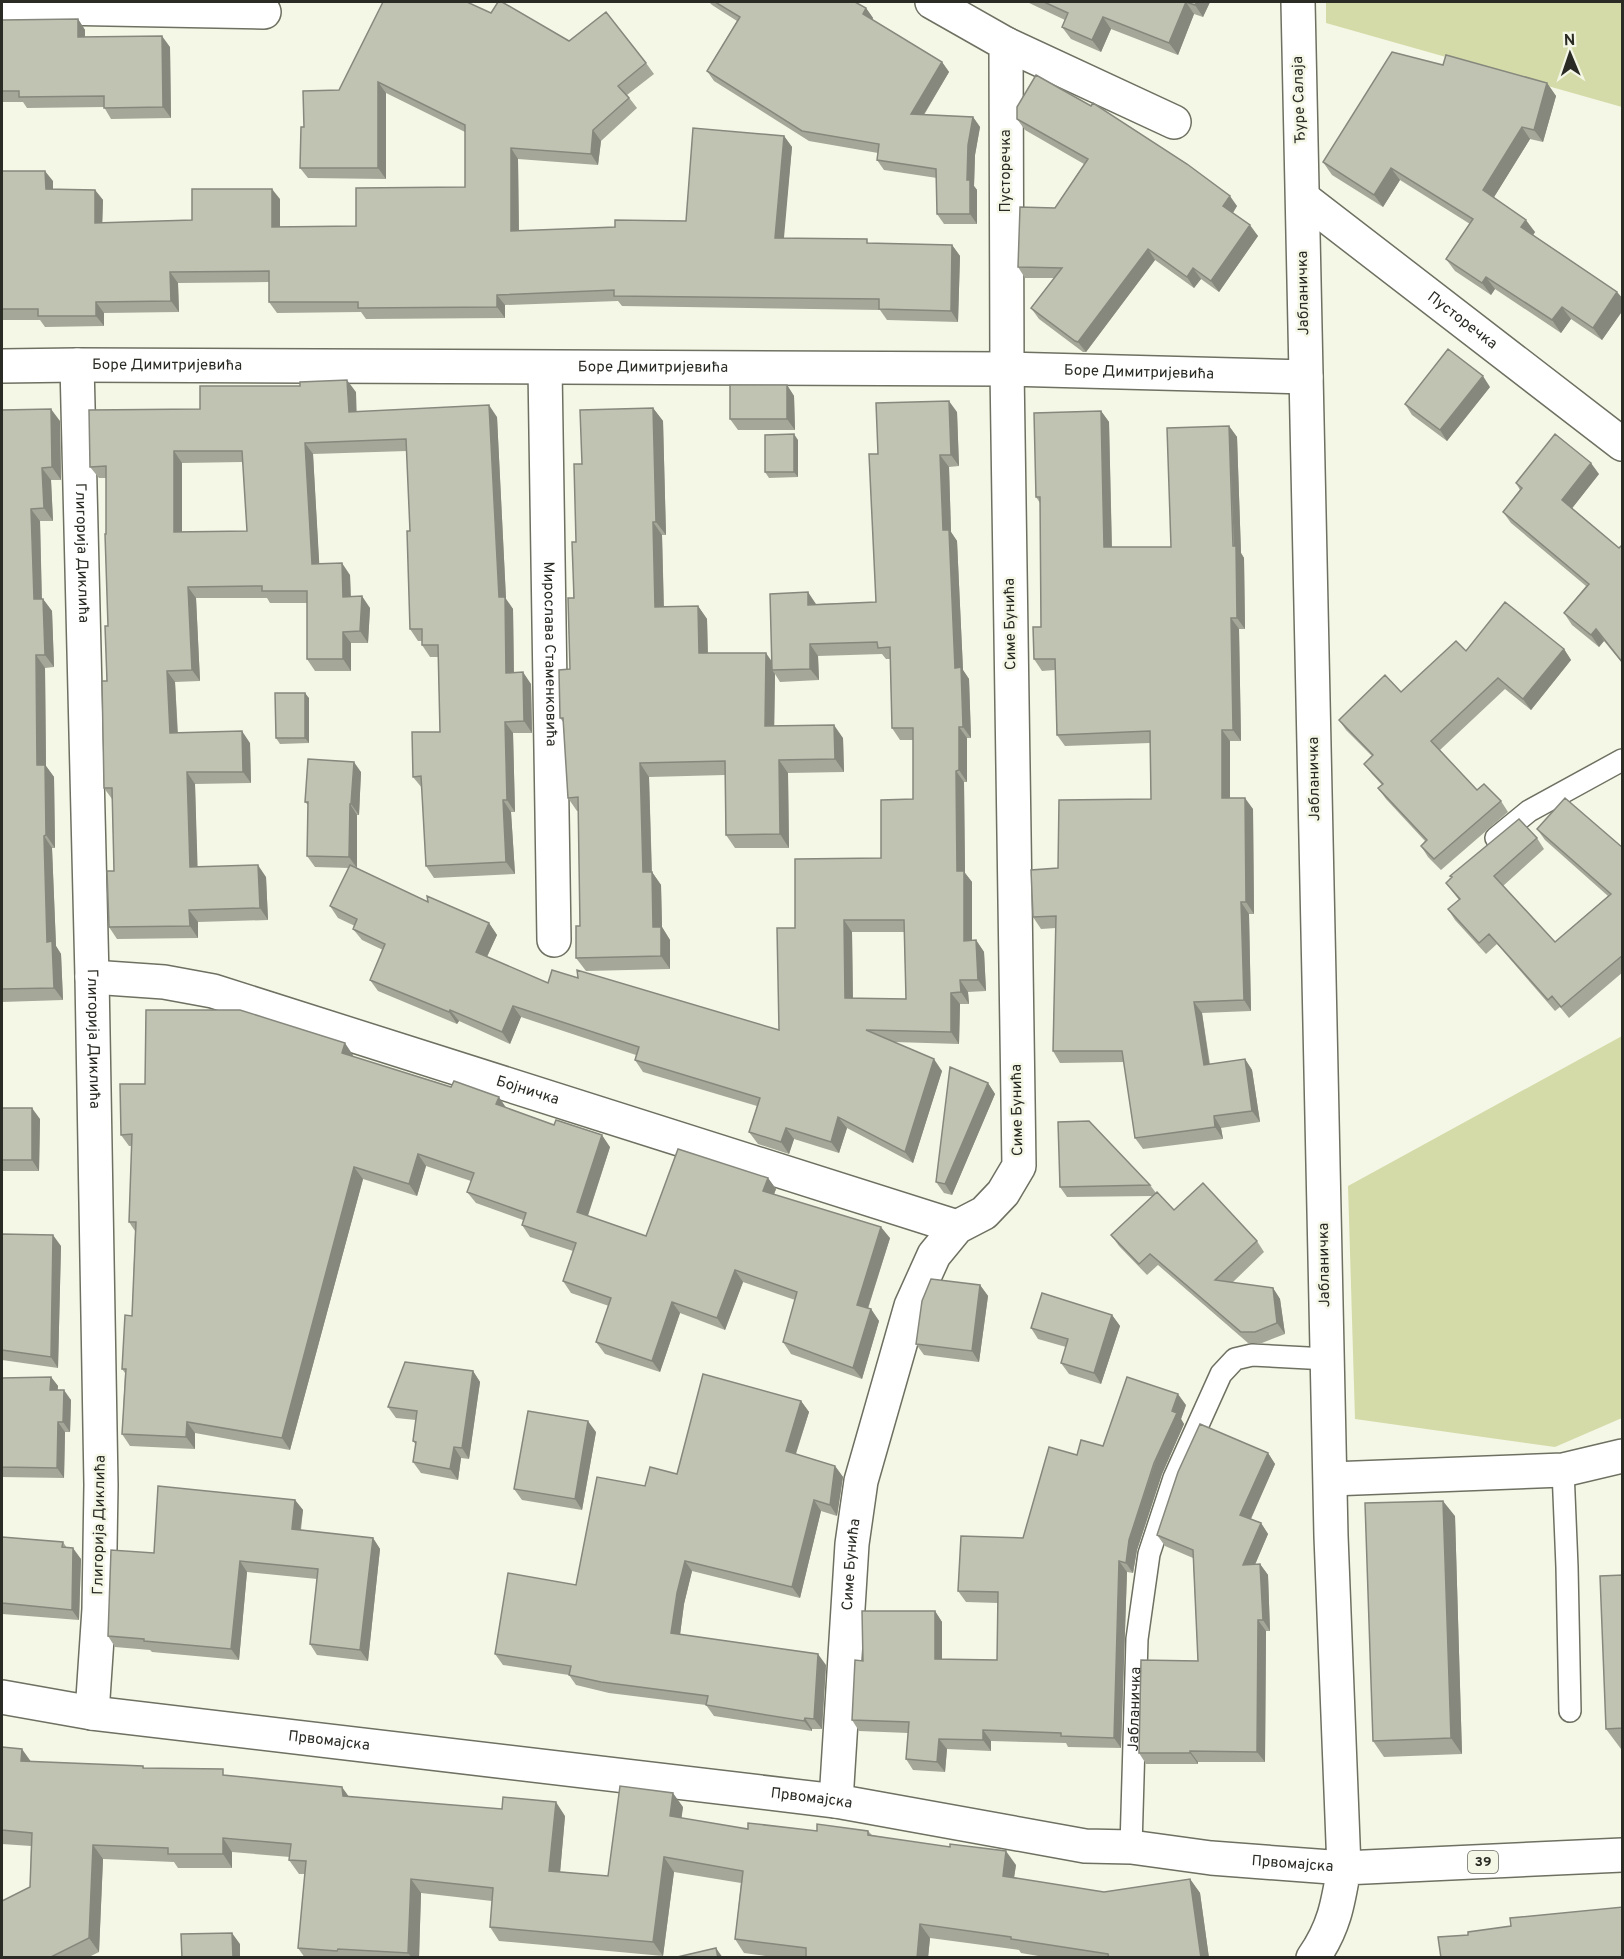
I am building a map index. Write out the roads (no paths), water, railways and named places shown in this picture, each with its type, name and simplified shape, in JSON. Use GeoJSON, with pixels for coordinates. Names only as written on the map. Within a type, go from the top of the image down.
{"type":"FeatureCollection","features":[{"type":"Feature","properties":{"kind":"street"},"geometry":{"type":"LineString","coordinates":[[932,2],[1006,44],[1174,122]]}},
{"type":"Feature","properties":{"kind":"street","name":"Ђуре Салаја"},"geometry":{"type":"LineString","coordinates":[[1298,2],[1303,198]]}},
{"type":"Feature","properties":{"kind":"street"},"geometry":{"type":"LineString","coordinates":[[2,7],[264,12]]}},
{"type":"Feature","properties":{"kind":"street","name":"Пусторечка"},"geometry":{"type":"LineString","coordinates":[[1006,44],[1006,369]]}},
{"type":"Feature","properties":{"kind":"street","name":"Пусторечка"},"geometry":{"type":"LineString","coordinates":[[1303,198],[1623,444]]}},
{"type":"Feature","properties":{"kind":"street","name":"Јабланичка"},"geometry":{"type":"LineString","coordinates":[[1303,198],[1327,1359],[1344,1868],[1337,1912],[1322,1945],[1313,1958]]}},
{"type":"Feature","properties":{"kind":"street","name":"Глигорија Диклића"},"geometry":{"type":"LineString","coordinates":[[77,365],[92,977],[101,1485],[99,1609],[92,1713]]}},
{"type":"Feature","properties":{"kind":"street","name":"Боре Димитријевића"},"geometry":{"type":"LineString","coordinates":[[2,366],[1006,369],[1306,377]]}},
{"type":"Feature","properties":{"kind":"street","name":"Мирослава Стаменковића"},"geometry":{"type":"LineString","coordinates":[[545,368],[554,940]]}},
{"type":"Feature","properties":{"kind":"street","name":"Симе Бунића"},"geometry":{"type":"LineString","coordinates":[[836,1801],[852,1544],[861,1481],[911,1306],[934,1255],[957,1227],[984,1213],[1003,1192],[1019,1166],[1006,369]]}},
{"type":"Feature","properties":{"kind":"street","name":"Бојничка"},"geometry":{"type":"LineString","coordinates":[[92,977],[164,982],[213,991],[957,1227]]}},
{"type":"Feature","properties":{"kind":"street"},"geometry":{"type":"LineString","coordinates":[[1330,1479],[1563,1470],[1623,1456]]}},
{"type":"Feature","properties":{"kind":"street","name":"Првомајска"},"geometry":{"type":"LineString","coordinates":[[2,1697],[92,1713],[836,1801],[1085,1846],[1131,1847],[1211,1858],[1344,1868],[1623,1855]]}},
{"type":"Feature","properties":{"kind":"lane"},"geometry":{"type":"LineString","coordinates":[[1479,854],[1529,811],[1623,759]]}},
{"type":"Feature","properties":{"kind":"lane","name":"Јабланичка"},"geometry":{"type":"LineString","coordinates":[[1131,1847],[1137,1640],[1149,1554],[1174,1478],[1221,1374],[1235,1359],[1252,1355],[1327,1359]]}},
{"type":"Feature","properties":{"kind":"lane"},"geometry":{"type":"LineString","coordinates":[[1563,1470],[1570,1711]]}}]}
